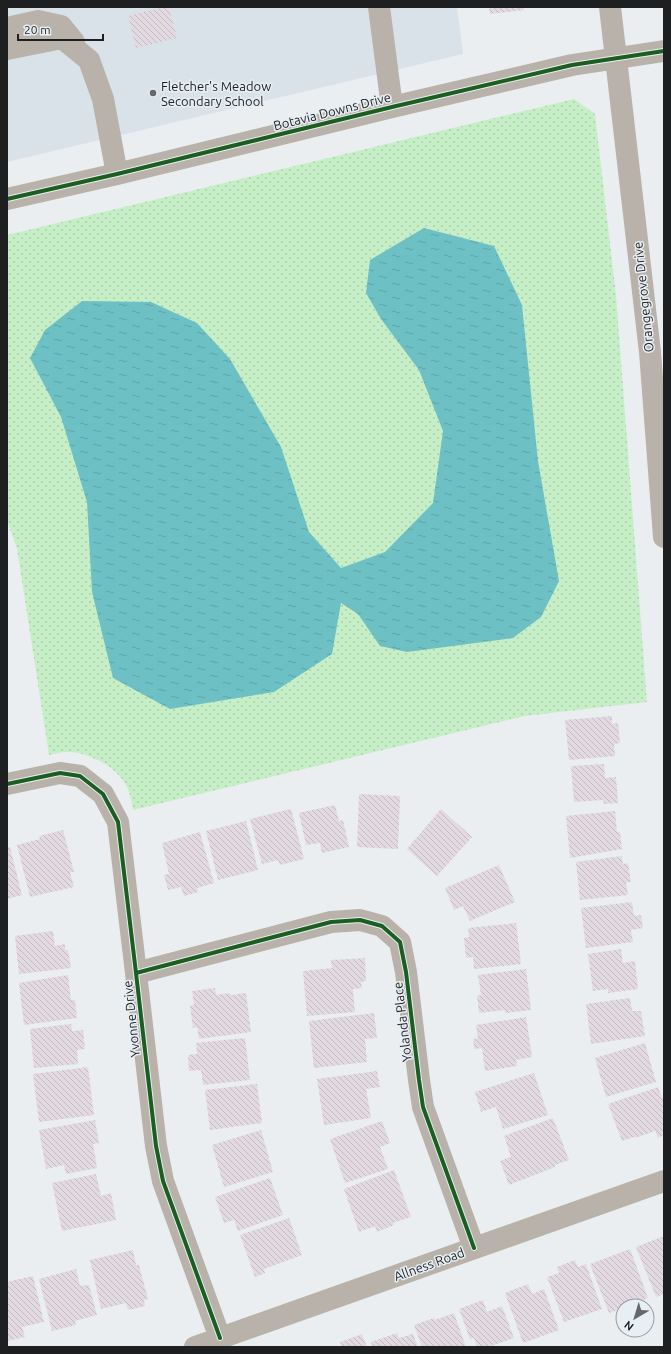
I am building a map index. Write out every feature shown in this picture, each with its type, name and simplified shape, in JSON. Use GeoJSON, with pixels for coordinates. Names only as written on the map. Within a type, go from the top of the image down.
{"type":"FeatureCollection","features":[{"type":"Feature","properties":{"kind":"street"},"geometry":{"type":"LineString","coordinates":[[379,7],[392,106]]}},
{"type":"Feature","properties":{"kind":"street","name":"Orangegrove Drive"},"geometry":{"type":"LineString","coordinates":[[610,7],[657,351],[664,537]]}},
{"type":"Feature","properties":{"kind":"street"},"geometry":{"type":"LineString","coordinates":[[7,28],[38,21],[61,26],[89,60],[103,99],[117,174]]}},
{"type":"Feature","properties":{"kind":"street"},"geometry":{"type":"LineString","coordinates":[[7,49],[62,38],[89,60]]}},
{"type":"Feature","properties":{"kind":"street","name":"Botavia Downs Drive"},"geometry":{"type":"LineString","coordinates":[[7,199],[117,174],[392,106],[572,65],[664,51]]}},
{"type":"Feature","properties":{"kind":"street","name":"Yvonne Drive"},"geometry":{"type":"LineString","coordinates":[[7,784],[60,773],[80,776],[103,794],[118,822],[156,1146],[163,1181],[220,1338]]}},
{"type":"Feature","properties":{"kind":"street","name":"Yolanda Place"},"geometry":{"type":"LineString","coordinates":[[136,973],[331,922],[360,920],[382,926],[400,942],[406,972],[418,1080],[423,1107],[474,1248]]}},
{"type":"Feature","properties":{"kind":"street","name":"Allness Road"},"geometry":{"type":"LineString","coordinates":[[195,1347],[664,1181]]}},
{"type":"Feature","properties":{"kind":"shaded area","name":"Fletcher's Meadow Secondary School"},"geometry":{"type":"Polygon","coordinates":[[[7,7],[457,7],[463,54],[7,162],[7,7]]]}},
{"type":"Feature","properties":{"kind":"green space"},"geometry":{"type":"Polygon","coordinates":[[[574,99],[595,114],[616,295],[647,702],[525,716],[133,810],[130,794],[125,784],[120,776],[104,763],[76,753],[65,752],[49,755],[17,549],[7,520],[7,235],[574,99]]]}},
{"type":"Feature","properties":{"kind":"water"},"geometry":{"type":"Polygon","coordinates":[[[424,228],[494,246],[522,305],[538,461],[559,581],[541,617],[513,638],[407,652],[380,646],[358,614],[341,603],[332,654],[274,692],[170,709],[113,678],[92,592],[87,502],[61,417],[30,358],[45,330],[82,301],[151,302],[197,323],[230,359],[281,447],[309,532],[341,568],[385,552],[433,503],[443,431],[419,370],[381,319],[366,293],[370,260],[424,228]]]}},
{"type":"Feature","properties":{"kind":"building"},"geometry":{"type":"Polygon","coordinates":[[[169,7],[177,38],[136,48],[128,16],[169,7]]]}},
{"type":"Feature","properties":{"kind":"building"},"geometry":{"type":"Polygon","coordinates":[[[489,7],[524,7],[524,10],[490,14],[489,7]]]}},
{"type":"Feature","properties":{"kind":"building"},"geometry":{"type":"Polygon","coordinates":[[[612,716],[612,724],[618,723],[620,743],[614,744],[615,756],[569,760],[565,720],[612,716]]]}},
{"type":"Feature","properties":{"kind":"building"},"geometry":{"type":"Polygon","coordinates":[[[604,764],[605,778],[616,777],[618,803],[604,804],[603,800],[574,802],[571,766],[604,764]]]}},
{"type":"Feature","properties":{"kind":"building"},"geometry":{"type":"Polygon","coordinates":[[[359,794],[400,796],[398,849],[357,847],[359,794]]]}},
{"type":"Feature","properties":{"kind":"building"},"geometry":{"type":"Polygon","coordinates":[[[335,805],[339,821],[343,820],[349,847],[322,853],[320,843],[306,845],[299,813],[335,805]]]}},
{"type":"Feature","properties":{"kind":"building"},"geometry":{"type":"Polygon","coordinates":[[[291,809],[304,859],[280,865],[278,860],[262,864],[250,819],[291,809]]]}},
{"type":"Feature","properties":{"kind":"building"},"geometry":{"type":"Polygon","coordinates":[[[441,809],[472,837],[437,876],[407,849],[441,809]]]}},
{"type":"Feature","properties":{"kind":"building"},"geometry":{"type":"Polygon","coordinates":[[[615,811],[617,832],[620,832],[622,849],[570,858],[566,816],[615,811]]]}},
{"type":"Feature","properties":{"kind":"building"},"geometry":{"type":"Polygon","coordinates":[[[246,821],[258,870],[218,880],[206,831],[246,821]]]}},
{"type":"Feature","properties":{"kind":"building"},"geometry":{"type":"Polygon","coordinates":[[[63,830],[74,872],[70,872],[74,887],[30,897],[17,845],[40,839],[39,836],[63,830]]]}},
{"type":"Feature","properties":{"kind":"building"},"geometry":{"type":"Polygon","coordinates":[[[200,832],[214,883],[197,888],[198,892],[184,896],[181,887],[168,890],[164,875],[169,874],[162,843],[200,832]]]}},
{"type":"Feature","properties":{"kind":"building"},"geometry":{"type":"Polygon","coordinates":[[[7,847],[10,847],[22,895],[7,899],[7,847]]]}},
{"type":"Feature","properties":{"kind":"building"},"geometry":{"type":"Polygon","coordinates":[[[622,856],[623,864],[628,863],[631,882],[626,882],[628,895],[580,900],[576,862],[622,856]]]}},
{"type":"Feature","properties":{"kind":"building"},"geometry":{"type":"Polygon","coordinates":[[[499,865],[515,902],[470,921],[463,906],[454,910],[445,888],[499,865]]]}},
{"type":"Feature","properties":{"kind":"building"},"geometry":{"type":"Polygon","coordinates":[[[632,902],[634,916],[641,915],[643,928],[631,930],[633,942],[586,948],[581,908],[632,902]]]}},
{"type":"Feature","properties":{"kind":"building"},"geometry":{"type":"Polygon","coordinates":[[[516,923],[521,964],[474,969],[473,957],[466,958],[464,938],[469,937],[468,928],[516,923]]]}},
{"type":"Feature","properties":{"kind":"building"},"geometry":{"type":"Polygon","coordinates":[[[53,931],[55,946],[65,944],[65,950],[68,950],[71,968],[19,974],[15,936],[53,931]]]}},
{"type":"Feature","properties":{"kind":"building"},"geometry":{"type":"Polygon","coordinates":[[[621,949],[623,963],[635,961],[638,989],[608,993],[608,989],[593,991],[588,954],[621,949]]]}},
{"type":"Feature","properties":{"kind":"building"},"geometry":{"type":"Polygon","coordinates":[[[365,958],[366,981],[361,982],[362,988],[353,989],[355,1012],[307,1016],[303,971],[332,968],[331,960],[365,958]]]}},
{"type":"Feature","properties":{"kind":"building"},"geometry":{"type":"Polygon","coordinates":[[[526,969],[531,1010],[505,1013],[505,1010],[479,1013],[477,996],[481,995],[478,975],[526,969]]]}},
{"type":"Feature","properties":{"kind":"building"},"geometry":{"type":"Polygon","coordinates":[[[68,975],[71,1000],[75,1000],[77,1018],[24,1025],[19,983],[68,975]]]}},
{"type":"Feature","properties":{"kind":"building"},"geometry":{"type":"Polygon","coordinates":[[[215,988],[216,995],[246,993],[251,1032],[199,1039],[197,1027],[193,1028],[190,1006],[194,1005],[192,991],[215,988]]]}},
{"type":"Feature","properties":{"kind":"building"},"geometry":{"type":"Polygon","coordinates":[[[630,998],[632,1011],[641,1011],[645,1036],[591,1044],[586,1004],[630,998]]]}},
{"type":"Feature","properties":{"kind":"building"},"geometry":{"type":"Polygon","coordinates":[[[374,1013],[377,1038],[365,1039],[367,1062],[314,1068],[309,1021],[374,1013]]]}},
{"type":"Feature","properties":{"kind":"building"},"geometry":{"type":"Polygon","coordinates":[[[526,1017],[532,1057],[516,1060],[517,1066],[485,1071],[482,1048],[474,1049],[473,1039],[478,1038],[476,1025],[526,1017]]]}},
{"type":"Feature","properties":{"kind":"building"},"geometry":{"type":"Polygon","coordinates":[[[71,1024],[72,1031],[83,1030],[85,1049],[77,1050],[78,1064],[34,1068],[30,1029],[71,1024]]]}},
{"type":"Feature","properties":{"kind":"building"},"geometry":{"type":"Polygon","coordinates":[[[245,1038],[250,1080],[203,1085],[201,1070],[189,1071],[188,1055],[197,1054],[196,1043],[245,1038]]]}},
{"type":"Feature","properties":{"kind":"building"},"geometry":{"type":"Polygon","coordinates":[[[645,1043],[656,1082],[606,1097],[595,1058],[645,1043]]]}},
{"type":"Feature","properties":{"kind":"building"},"geometry":{"type":"Polygon","coordinates":[[[88,1067],[94,1115],[39,1122],[33,1074],[88,1067]]]}},
{"type":"Feature","properties":{"kind":"building"},"geometry":{"type":"Polygon","coordinates":[[[377,1071],[380,1087],[366,1089],[371,1118],[324,1125],[317,1079],[377,1071]]]}},
{"type":"Feature","properties":{"kind":"building"},"geometry":{"type":"Polygon","coordinates":[[[534,1073],[548,1115],[503,1129],[496,1107],[481,1112],[475,1092],[534,1073]]]}},
{"type":"Feature","properties":{"kind":"building"},"geometry":{"type":"Polygon","coordinates":[[[257,1084],[262,1123],[210,1130],[205,1090],[257,1084]]]}},
{"type":"Feature","properties":{"kind":"building"},"geometry":{"type":"Polygon","coordinates":[[[658,1087],[662,1098],[664,1097],[664,1135],[658,1138],[655,1131],[622,1141],[608,1104],[658,1087]]]}},
{"type":"Feature","properties":{"kind":"building"},"geometry":{"type":"Polygon","coordinates":[[[553,1118],[569,1160],[509,1185],[500,1161],[511,1157],[504,1136],[553,1118]]]}},
{"type":"Feature","properties":{"kind":"building"},"geometry":{"type":"Polygon","coordinates":[[[95,1120],[99,1143],[93,1144],[97,1168],[66,1174],[64,1165],[46,1169],[39,1130],[95,1120]]]}},
{"type":"Feature","properties":{"kind":"building"},"geometry":{"type":"Polygon","coordinates":[[[382,1121],[390,1143],[380,1147],[388,1169],[345,1183],[330,1139],[382,1121]]]}},
{"type":"Feature","properties":{"kind":"building"},"geometry":{"type":"Polygon","coordinates":[[[261,1130],[273,1172],[224,1187],[212,1145],[261,1130]]]}},
{"type":"Feature","properties":{"kind":"building"},"geometry":{"type":"Polygon","coordinates":[[[394,1170],[411,1217],[393,1223],[394,1225],[377,1232],[375,1226],[359,1232],[344,1189],[394,1170]]]}},
{"type":"Feature","properties":{"kind":"building"},"geometry":{"type":"Polygon","coordinates":[[[96,1174],[101,1196],[111,1193],[116,1220],[62,1231],[52,1183],[96,1174]]]}},
{"type":"Feature","properties":{"kind":"building"},"geometry":{"type":"Polygon","coordinates":[[[270,1178],[283,1215],[238,1231],[234,1220],[224,1223],[215,1197],[270,1178]]]}},
{"type":"Feature","properties":{"kind":"building"},"geometry":{"type":"Polygon","coordinates":[[[289,1218],[302,1255],[264,1269],[265,1273],[255,1277],[240,1235],[289,1218]]]}},
{"type":"Feature","properties":{"kind":"building"},"geometry":{"type":"Polygon","coordinates":[[[664,1236],[664,1294],[656,1297],[636,1247],[664,1236]]]}},
{"type":"Feature","properties":{"kind":"building"},"geometry":{"type":"Polygon","coordinates":[[[630,1249],[648,1298],[615,1298],[615,1311],[609,1313],[590,1264],[630,1249]]]}},
{"type":"Feature","properties":{"kind":"building"},"geometry":{"type":"Polygon","coordinates":[[[133,1250],[136,1265],[139,1265],[148,1299],[144,1300],[145,1306],[128,1310],[126,1303],[101,1309],[90,1260],[133,1250]]]}},
{"type":"Feature","properties":{"kind":"building"},"geometry":{"type":"Polygon","coordinates":[[[575,1260],[578,1267],[586,1264],[602,1309],[564,1322],[547,1277],[559,1273],[557,1267],[575,1260]]]}},
{"type":"Feature","properties":{"kind":"building"},"geometry":{"type":"Polygon","coordinates":[[[76,1269],[80,1286],[89,1285],[97,1315],[75,1321],[76,1325],[52,1331],[39,1279],[76,1269]]]}},
{"type":"Feature","properties":{"kind":"building"},"geometry":{"type":"Polygon","coordinates":[[[33,1276],[44,1322],[22,1327],[25,1337],[7,1341],[7,1282],[33,1276]]]}},
{"type":"Feature","properties":{"kind":"building"},"geometry":{"type":"Polygon","coordinates":[[[528,1284],[532,1294],[544,1289],[559,1330],[523,1343],[505,1293],[528,1284]]]}},
{"type":"Feature","properties":{"kind":"building"},"geometry":{"type":"Polygon","coordinates":[[[483,1300],[487,1312],[502,1306],[514,1338],[488,1347],[477,1347],[474,1338],[470,1339],[459,1309],[483,1300]]]}},
{"type":"Feature","properties":{"kind":"building"},"geometry":{"type":"Polygon","coordinates":[[[454,1313],[466,1347],[422,1347],[414,1325],[434,1318],[435,1320],[454,1313]]]}},
{"type":"Feature","properties":{"kind":"building"},"geometry":{"type":"Polygon","coordinates":[[[397,1333],[399,1338],[413,1334],[418,1347],[372,1347],[371,1342],[397,1333]]]}},
{"type":"Feature","properties":{"kind":"building"},"geometry":{"type":"Polygon","coordinates":[[[362,1334],[367,1347],[342,1347],[340,1342],[362,1334]]]}},
{"type":"Feature","properties":{"kind":"cycle path"},"geometry":{"type":"LineString","coordinates":[[7,199],[572,65],[664,51]]}},
{"type":"Feature","properties":{"kind":"cycle path"},"geometry":{"type":"LineString","coordinates":[[7,784],[60,773],[80,776],[103,794],[118,822],[156,1146],[163,1181],[220,1338]]}},
{"type":"Feature","properties":{"kind":"cycle path"},"geometry":{"type":"LineString","coordinates":[[136,973],[331,922],[360,920],[382,926],[400,942],[406,972],[423,1107],[474,1248]]}},
{"type":"Feature","properties":{"kind":"place","name":"Fletcher's Meadow Secondary School"},"geometry":{"type":"Point","coordinates":[153,93]}}]}
